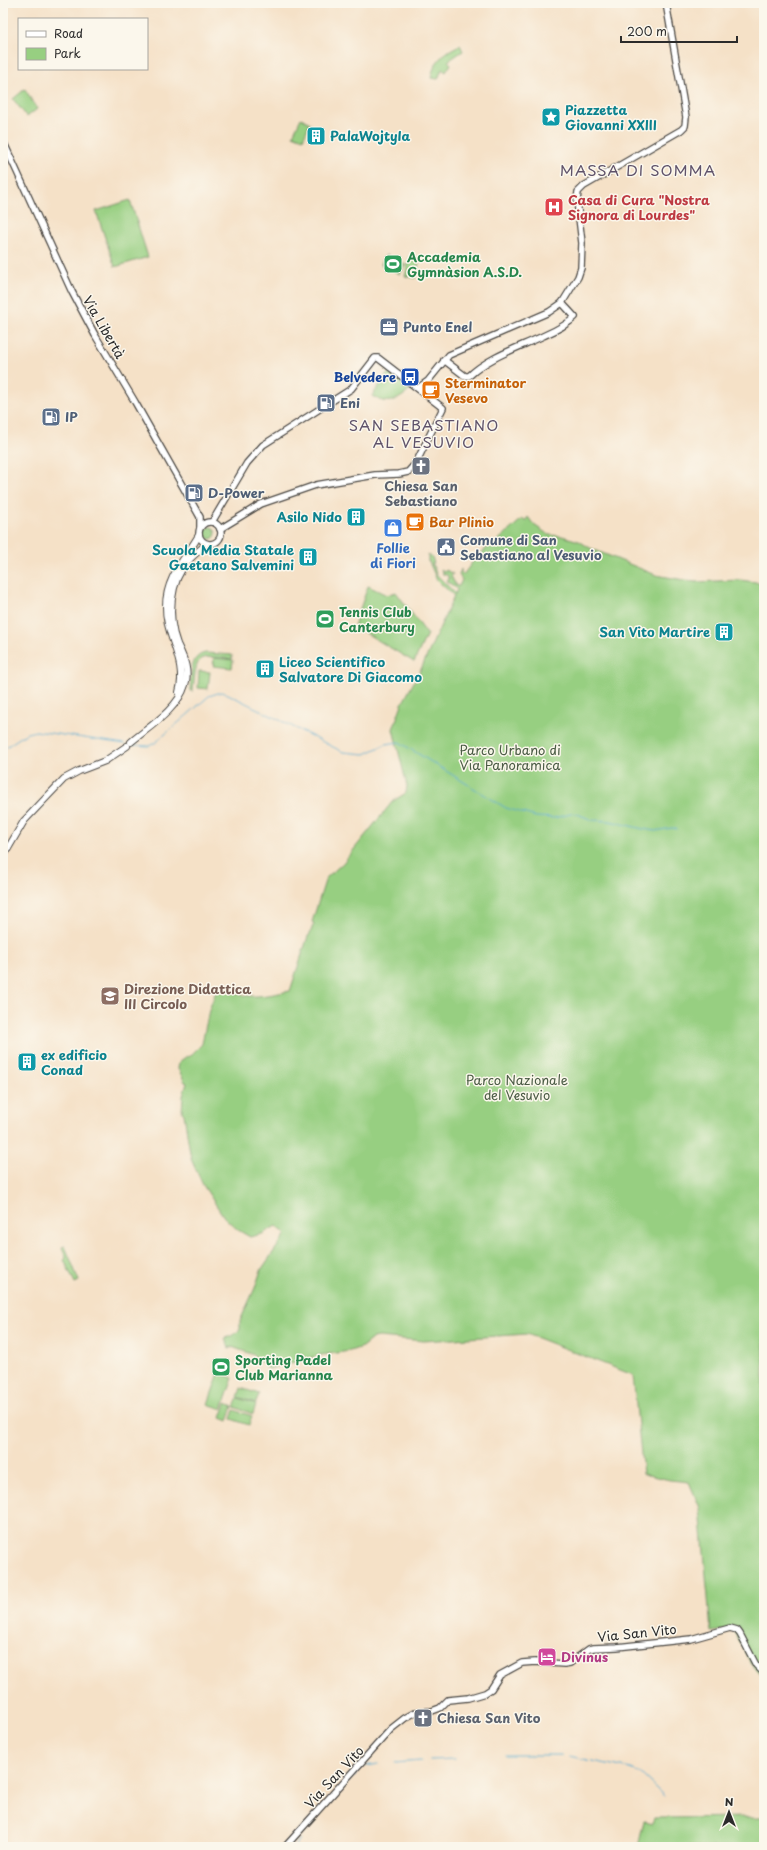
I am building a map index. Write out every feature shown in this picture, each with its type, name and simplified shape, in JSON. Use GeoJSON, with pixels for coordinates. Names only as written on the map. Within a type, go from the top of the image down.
{"type":"FeatureCollection","features":[{"type":"Feature","properties":{"kind":"main road"},"geometry":{"type":"LineString","coordinates":[[175,702],[180,687],[181,669],[180,660],[168,627],[166,599],[176,568],[199,534]]}},
{"type":"Feature","properties":{"kind":"main road"},"geometry":{"type":"LineString","coordinates":[[3,857],[24,821],[64,779],[105,761],[129,744],[169,710],[175,702],[185,685],[186,669],[173,629],[171,605],[173,594],[177,579],[188,560],[207,544]]}},
{"type":"Feature","properties":{"kind":"street"},"geometry":{"type":"LineString","coordinates":[[418,388],[434,374],[449,355],[549,312],[562,303],[578,277],[581,268],[582,243],[577,201],[580,190],[584,186],[681,130],[685,126],[686,117],[666,3]]}},
{"type":"Feature","properties":{"kind":"street","name":"Via Libertà"},"geometry":{"type":"LineString","coordinates":[[3,141],[72,292],[95,335],[200,517],[200,527]]}},
{"type":"Feature","properties":{"kind":"street"},"geometry":{"type":"LineString","coordinates":[[444,360],[465,376],[468,376],[481,366],[556,331],[575,317],[562,303]]}},
{"type":"Feature","properties":{"kind":"street"},"geometry":{"type":"LineString","coordinates":[[376,358],[443,408],[441,415],[413,468],[402,474],[375,475],[316,485],[261,504],[220,529],[219,539],[214,543],[207,544],[201,540],[199,534],[200,527],[210,522],[247,463],[263,445],[351,389],[376,358]]}},
{"type":"Feature","properties":{"kind":"street"},"geometry":{"type":"LineString","coordinates":[[426,394],[434,374]]}},
{"type":"Feature","properties":{"kind":"street"},"geometry":{"type":"LineString","coordinates":[[200,517],[215,524],[220,529]]}},
{"type":"Feature","properties":{"kind":"street","name":"Via San Vito"},"geometry":{"type":"LineString","coordinates":[[285,1847],[297,1835],[322,1804],[391,1729],[411,1714],[436,1710],[448,1700],[468,1698],[485,1693],[491,1689],[500,1674],[522,1663],[570,1663],[593,1648],[691,1639],[730,1628],[737,1630],[756,1664],[764,1673]]}},
{"type":"Feature","properties":{"kind":"street","name":"Via San Vito"},"geometry":{"type":"LineString","coordinates":[[290,1847],[297,1835]]}},
{"type":"Feature","properties":{"kind":"green space"},"geometry":{"type":"Polygon","coordinates":[[[460,45],[463,51],[448,61],[451,64],[446,72],[442,69],[438,79],[431,78],[437,62],[449,51],[460,45]]]}},
{"type":"Feature","properties":{"kind":"green space"},"geometry":{"type":"Polygon","coordinates":[[[25,89],[37,109],[27,117],[13,99],[25,89]]]}},
{"type":"Feature","properties":{"kind":"green space"},"geometry":{"type":"Polygon","coordinates":[[[301,118],[310,123],[303,139],[293,135],[301,118]]]}},
{"type":"Feature","properties":{"kind":"green space"},"geometry":{"type":"Polygon","coordinates":[[[130,200],[148,257],[115,267],[96,211],[130,200]]]}},
{"type":"Feature","properties":{"kind":"green space","name":"Accademia Gymnàsion A.S.D."},"geometry":{"type":"Polygon","coordinates":[[[386,255],[405,265],[400,274],[381,264],[386,255]]]}},
{"type":"Feature","properties":{"kind":"green space"},"geometry":{"type":"Polygon","coordinates":[[[410,256],[420,259],[415,278],[405,276],[410,256]]]}},
{"type":"Feature","properties":{"kind":"green space"},"geometry":{"type":"Polygon","coordinates":[[[388,373],[413,388],[394,401],[384,401],[372,396],[388,373]]]}},
{"type":"Feature","properties":{"kind":"green space","name":"Parco Nazionale del Vesuvio"},"geometry":{"type":"Polygon","coordinates":[[[528,517],[534,525],[549,535],[562,536],[579,541],[590,548],[656,575],[695,582],[740,580],[756,582],[764,586],[764,1678],[750,1662],[732,1629],[711,1632],[700,1508],[689,1482],[670,1480],[643,1474],[633,1375],[527,1334],[424,1341],[379,1337],[373,1338],[362,1347],[350,1351],[321,1355],[268,1369],[254,1355],[232,1347],[229,1348],[225,1338],[232,1336],[240,1330],[240,1321],[255,1288],[261,1270],[286,1234],[276,1226],[262,1234],[250,1237],[238,1230],[224,1217],[203,1185],[191,1159],[184,1114],[182,1112],[183,1096],[187,1083],[178,1069],[179,1062],[187,1056],[189,1057],[202,1044],[209,1010],[218,986],[224,984],[238,994],[246,996],[263,996],[290,991],[308,936],[314,923],[312,922],[326,878],[343,863],[393,801],[406,793],[407,786],[393,729],[402,704],[422,667],[454,596],[437,580],[428,562],[428,555],[432,557],[434,563],[432,564],[437,575],[455,593],[455,595],[457,589],[447,581],[449,579],[446,574],[444,576],[441,569],[445,572],[446,570],[453,574],[451,576],[456,586],[459,586],[462,580],[459,575],[461,569],[461,573],[463,575],[474,560],[488,547],[494,544],[522,519],[525,521],[528,517]]]}},
{"type":"Feature","properties":{"kind":"green space"},"geometry":{"type":"Polygon","coordinates":[[[208,527],[212,527],[216,533],[212,539],[208,539],[204,535],[204,531],[208,527]]]}},
{"type":"Feature","properties":{"kind":"green space"},"geometry":{"type":"Polygon","coordinates":[[[368,586],[387,595],[396,592],[427,634],[414,662],[354,626],[368,586]]]}},
{"type":"Feature","properties":{"kind":"green space"},"geometry":{"type":"Polygon","coordinates":[[[206,653],[232,655],[232,659],[211,657],[200,660],[197,664],[193,691],[190,691],[191,674],[194,662],[200,655],[206,653]]]}},
{"type":"Feature","properties":{"kind":"green space"},"geometry":{"type":"Polygon","coordinates":[[[214,658],[233,660],[232,668],[213,666],[214,658]]]}},
{"type":"Feature","properties":{"kind":"green space"},"geometry":{"type":"Polygon","coordinates":[[[199,671],[210,672],[208,689],[198,688],[199,671]]]}},
{"type":"Feature","properties":{"kind":"green space"},"geometry":{"type":"Polygon","coordinates":[[[65,1246],[79,1281],[75,1283],[64,1260],[66,1258],[62,1247],[65,1246]]]}},
{"type":"Feature","properties":{"kind":"green space"},"geometry":{"type":"Polygon","coordinates":[[[219,1373],[233,1378],[222,1409],[208,1404],[219,1373]]]}},
{"type":"Feature","properties":{"kind":"green space"},"geometry":{"type":"Polygon","coordinates":[[[241,1388],[259,1394],[256,1403],[238,1397],[241,1388]]]}},
{"type":"Feature","properties":{"kind":"green space"},"geometry":{"type":"Polygon","coordinates":[[[238,1398],[256,1404],[253,1414],[234,1407],[238,1398]]]}},
{"type":"Feature","properties":{"kind":"green space"},"geometry":{"type":"Polygon","coordinates":[[[226,1403],[233,1406],[228,1421],[221,1418],[226,1403]]]}},
{"type":"Feature","properties":{"kind":"green space"},"geometry":{"type":"Polygon","coordinates":[[[234,1410],[252,1416],[249,1425],[231,1419],[234,1410]]]}},
{"type":"Feature","properties":{"kind":"green space"},"geometry":{"type":"Polygon","coordinates":[[[764,1817],[764,1847],[638,1847],[644,1821],[652,1823],[654,1818],[764,1817]]]}},
{"type":"Feature","properties":{"kind":"waterway"},"geometry":{"type":"LineString","coordinates":[[132,745],[149,746],[155,743],[209,696],[221,692],[228,694],[343,752],[365,754],[386,744],[399,742],[506,808],[536,817],[554,818],[575,813],[592,820],[610,821],[655,831],[672,828],[677,829]]}},
{"type":"Feature","properties":{"kind":"waterway"},"geometry":{"type":"LineString","coordinates":[[3,749],[27,733],[36,731],[125,744]]}},
{"type":"Feature","properties":{"kind":"waterway"},"geometry":{"type":"LineString","coordinates":[[505,1755],[561,1755]]}},
{"type":"Feature","properties":{"kind":"waterway"},"geometry":{"type":"LineString","coordinates":[[569,1756],[631,1769],[640,1773],[664,1796]]}},
{"type":"Feature","properties":{"kind":"waterway"},"geometry":{"type":"LineString","coordinates":[[430,1760],[455,1759]]}},
{"type":"Feature","properties":{"kind":"waterway"},"geometry":{"type":"LineString","coordinates":[[395,1763],[421,1761]]}},
{"type":"Feature","properties":{"kind":"waterway"},"geometry":{"type":"LineString","coordinates":[[365,1766],[378,1764]]}},
{"type":"Feature","properties":{"kind":"waterway"},"geometry":{"type":"LineString","coordinates":[[348,1782],[362,1768]]}},
{"type":"Feature","properties":{"kind":"waterway"},"geometry":{"type":"LineString","coordinates":[[294,1847],[300,1839]]}},
{"type":"Feature","properties":{"kind":"place","name":"Piazzetta Giovanni XXIII"},"geometry":{"type":"Point","coordinates":[551,117]}},
{"type":"Feature","properties":{"kind":"place","name":"PalaWojtyla"},"geometry":{"type":"Point","coordinates":[316,136]}},
{"type":"Feature","properties":{"kind":"place","name":"Casa di Cura \"Nostra Signora di Lourdes\""},"geometry":{"type":"Point","coordinates":[554,207]}},
{"type":"Feature","properties":{"kind":"place","name":"Accademia Gymnàsion A.S.D."},"geometry":{"type":"Point","coordinates":[393,264]}},
{"type":"Feature","properties":{"kind":"place","name":"Punto Enel"},"geometry":{"type":"Point","coordinates":[389,327]}},
{"type":"Feature","properties":{"kind":"place","name":"Belvedere"},"geometry":{"type":"Point","coordinates":[410,377]}},
{"type":"Feature","properties":{"kind":"place","name":"Sterminator Vesevo"},"geometry":{"type":"Point","coordinates":[431,390]}},
{"type":"Feature","properties":{"kind":"place","name":"Eni"},"geometry":{"type":"Point","coordinates":[326,403]}},
{"type":"Feature","properties":{"kind":"place","name":"IP"},"geometry":{"type":"Point","coordinates":[51,417]}},
{"type":"Feature","properties":{"kind":"place","name":"Chiesa San Sebastiano"},"geometry":{"type":"Point","coordinates":[421,466]}},
{"type":"Feature","properties":{"kind":"place","name":"D-Power"},"geometry":{"type":"Point","coordinates":[194,493]}},
{"type":"Feature","properties":{"kind":"place","name":"Asilo Nido"},"geometry":{"type":"Point","coordinates":[356,517]}},
{"type":"Feature","properties":{"kind":"place","name":"Bar Plinio"},"geometry":{"type":"Point","coordinates":[415,522]}},
{"type":"Feature","properties":{"kind":"place","name":"Follie di Fiori"},"geometry":{"type":"Point","coordinates":[393,528]}},
{"type":"Feature","properties":{"kind":"place","name":"Comune di San Sebastiano al Vesuvio"},"geometry":{"type":"Point","coordinates":[446,547]}},
{"type":"Feature","properties":{"kind":"place","name":"Scuola Media Statale Gaetano Salvemini"},"geometry":{"type":"Point","coordinates":[308,557]}},
{"type":"Feature","properties":{"kind":"place","name":"Tennis Club Canterbury"},"geometry":{"type":"Point","coordinates":[325,619]}},
{"type":"Feature","properties":{"kind":"place","name":"San Vito Martire"},"geometry":{"type":"Point","coordinates":[724,632]}},
{"type":"Feature","properties":{"kind":"place","name":"Liceo Scientifico Salvatore Di Giacomo"},"geometry":{"type":"Point","coordinates":[265,669]}},
{"type":"Feature","properties":{"kind":"place","name":"Direzione Didattica III Circolo"},"geometry":{"type":"Point","coordinates":[110,996]}},
{"type":"Feature","properties":{"kind":"place","name":"ex edificio Conad"},"geometry":{"type":"Point","coordinates":[27,1062]}},
{"type":"Feature","properties":{"kind":"place","name":"Sporting Padel Club Marianna"},"geometry":{"type":"Point","coordinates":[221,1367]}},
{"type":"Feature","properties":{"kind":"place","name":"Divinus"},"geometry":{"type":"Point","coordinates":[547,1657]}},
{"type":"Feature","properties":{"kind":"place","name":"Chiesa San Vito"},"geometry":{"type":"Point","coordinates":[423,1718]}},
{"type":"Feature","properties":{"kind":"district","name":"MASSA DI SOMMA"},"geometry":{"type":"Point","coordinates":[638,171]}},
{"type":"Feature","properties":{"kind":"district","name":"SAN SEBASTIANO AL VESUVIO"},"geometry":{"type":"Point","coordinates":[424,434]}},
{"type":"Feature","properties":{"kind":"park label","name":"Parco Urbano di Via Panoramica"},"geometry":{"type":"Point","coordinates":[510,758]}}]}
